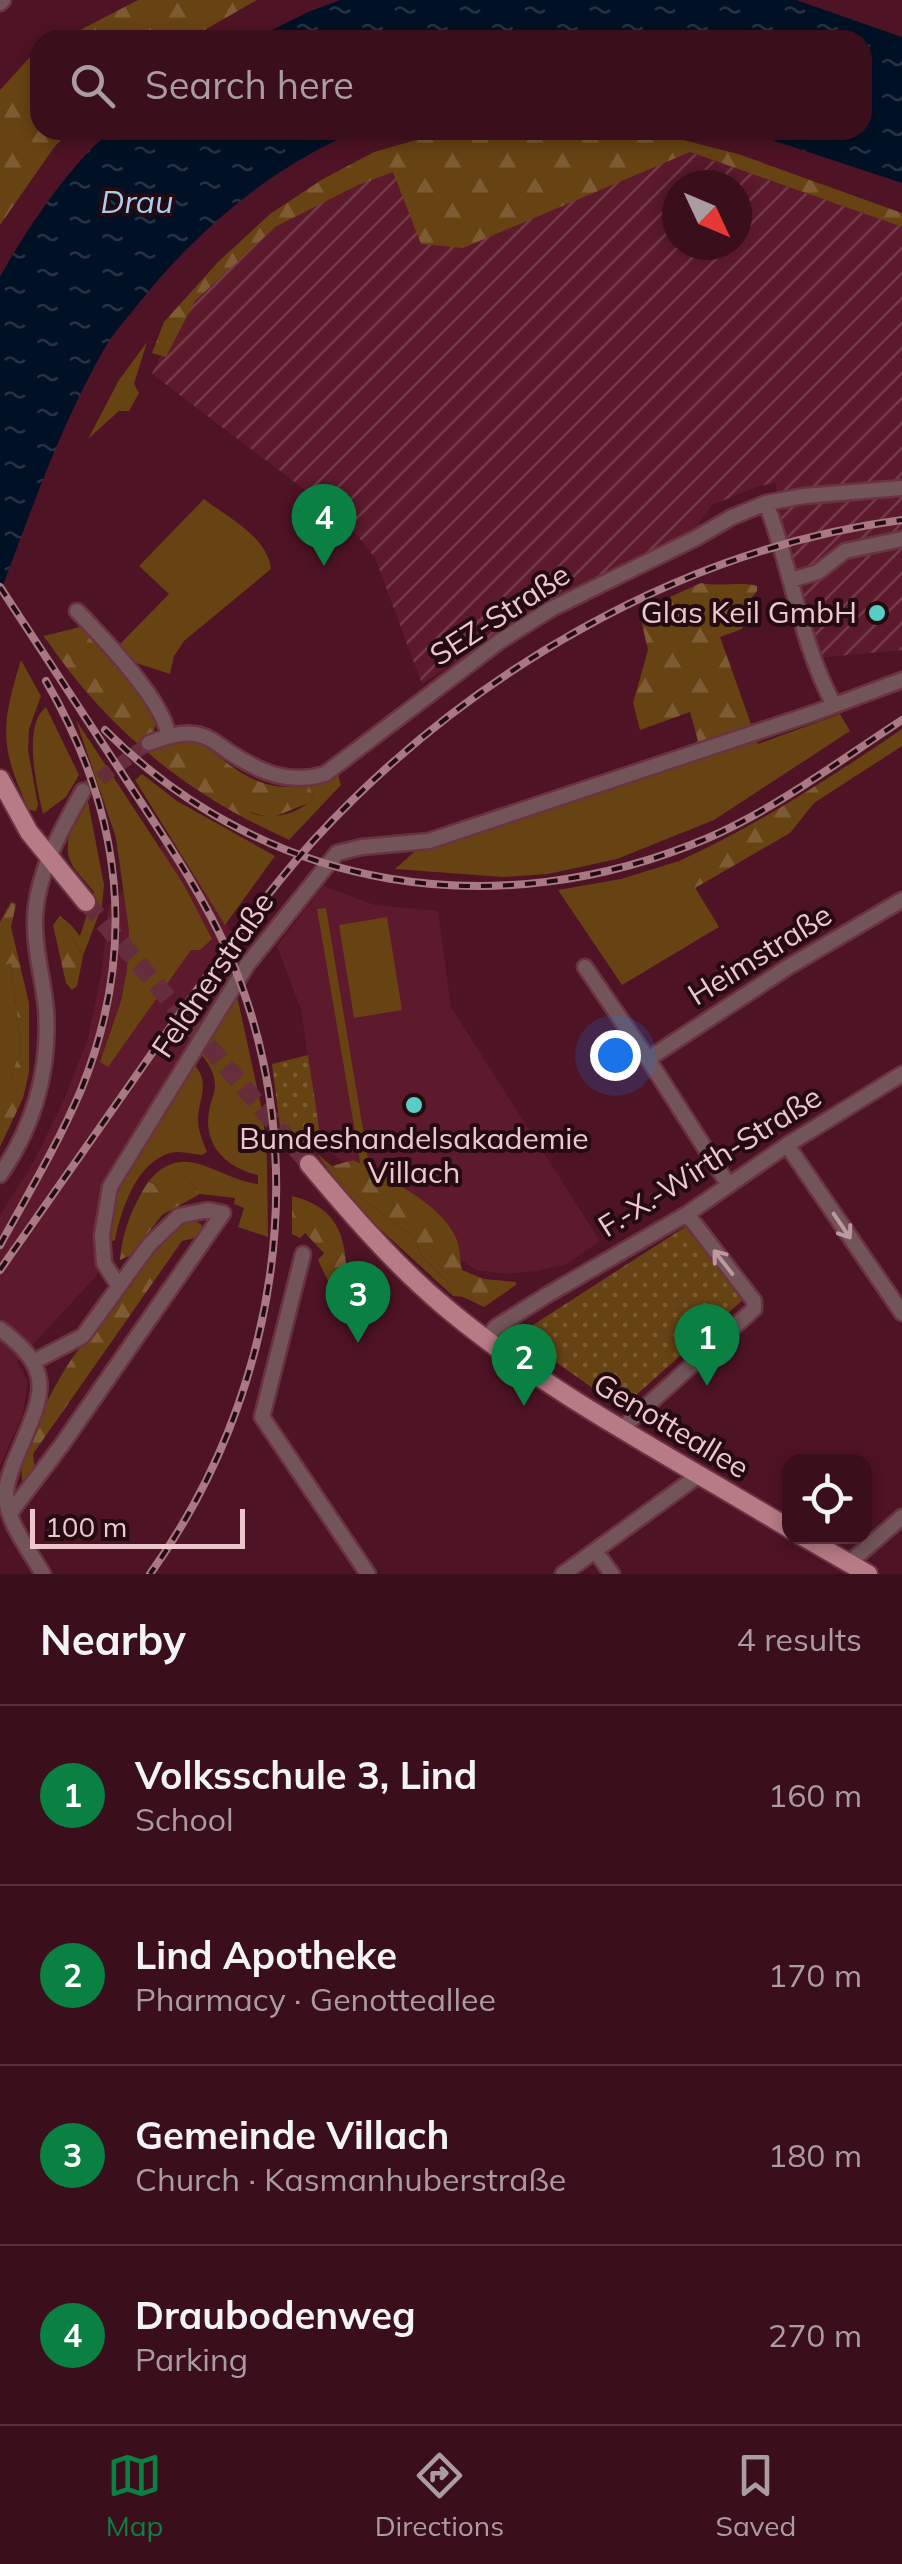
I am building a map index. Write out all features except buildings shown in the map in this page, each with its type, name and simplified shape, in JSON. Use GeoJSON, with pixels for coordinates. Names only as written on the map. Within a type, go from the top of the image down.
{"type":"FeatureCollection","features":[{"type":"Feature","properties":{"kind":"main road"},"geometry":{"type":"LineString","coordinates":[[1,781],[30,832],[86,902]]}},
{"type":"Feature","properties":{"kind":"main road","name":"Genotteallee"},"geometry":{"type":"LineString","coordinates":[[309,1164],[409,1275],[486,1339],[554,1388],[782,1524]]}},
{"type":"Feature","properties":{"kind":"main road"},"geometry":{"type":"LineString","coordinates":[[816,1544],[868,1574]]}},
{"type":"Feature","properties":{"kind":"street","name":"SEZ-Straße"},"geometry":{"type":"LineString","coordinates":[[149,744],[168,737],[204,736],[258,770],[282,778],[325,774],[450,678],[551,609],[766,503],[902,488]]}},
{"type":"Feature","properties":{"kind":"street"},"geometry":{"type":"LineString","coordinates":[[766,503],[814,666],[834,705]]}},
{"type":"Feature","properties":{"kind":"street"},"geometry":{"type":"LineString","coordinates":[[791,580],[818,572],[845,550],[902,539]]}},
{"type":"Feature","properties":{"kind":"street"},"geometry":{"type":"LineString","coordinates":[[77,612],[127,666],[165,721],[168,737]]}},
{"type":"Feature","properties":{"kind":"street","name":"Feldnerstraße"},"geometry":{"type":"LineString","coordinates":[[118,1285],[104,1263],[102,1235],[110,1187],[247,965],[337,853],[430,841],[902,680]]}},
{"type":"Feature","properties":{"kind":"street"},"geometry":{"type":"LineString","coordinates":[[0,1175],[20,1147],[38,1100],[46,1058],[46,1008],[36,958],[35,914],[57,836],[83,790]]}},
{"type":"Feature","properties":{"kind":"street","name":"Heimstraße"},"geometry":{"type":"LineString","coordinates":[[648,1059],[788,967],[902,900]]}},
{"type":"Feature","properties":{"kind":"street"},"geometry":{"type":"LineString","coordinates":[[585,967],[728,1184]]}},
{"type":"Feature","properties":{"kind":"street","name":"F.-X.-Wirth-Straße"},"geometry":{"type":"LineString","coordinates":[[486,1339],[496,1327],[547,1294],[687,1214],[787,1145],[902,1074]]}},
{"type":"Feature","properties":{"kind":"street"},"geometry":{"type":"LineString","coordinates":[[787,1145],[902,1313]]}},
{"type":"Feature","properties":{"kind":"street"},"geometry":{"type":"LineString","coordinates":[[10,1513],[223,1213],[208,1210],[179,1216],[149,1245],[83,1336],[36,1361]]}},
{"type":"Feature","properties":{"kind":"street"},"geometry":{"type":"LineString","coordinates":[[621,1429],[754,1309],[754,1300],[687,1214]]}},
{"type":"Feature","properties":{"kind":"street"},"geometry":{"type":"LineString","coordinates":[[303,1254],[262,1417],[368,1574]]}},
{"type":"Feature","properties":{"kind":"street"},"geometry":{"type":"LineString","coordinates":[[0,1329],[36,1361],[39,1396],[6,1492],[10,1513],[43,1574]]}},
{"type":"Feature","properties":{"kind":"street"},"geometry":{"type":"LineString","coordinates":[[563,1574],[699,1475]]}},
{"type":"Feature","properties":{"kind":"street"},"geometry":{"type":"LineString","coordinates":[[849,1563],[902,1517]]}},
{"type":"Feature","properties":{"kind":"street"},"geometry":{"type":"LineString","coordinates":[[596,1552],[612,1574]]}},
{"type":"Feature","properties":{"kind":"shaded area"},"geometry":{"type":"Polygon","coordinates":[[[689,152],[740,170],[662,170],[662,260],[752,260],[752,174],[902,227],[902,650],[816,658],[778,518],[776,483],[712,505],[693,532],[557,596],[422,684],[375,558],[345,520],[152,374],[186,302],[253,237],[350,174],[689,152]]]}},
{"type":"Feature","properties":{"kind":"shaded area"},"geometry":{"type":"Polygon","coordinates":[[[173,833],[245,955],[107,1176],[97,1222],[98,1274],[17,1362],[28,1381],[23,1414],[0,1466],[0,1215],[33,1163],[87,1041],[102,971],[108,907],[173,833]]]}},
{"type":"Feature","properties":{"kind":"shaded area","name":"Bundeshandelsakademie Villach"},"geometry":{"type":"Polygon","coordinates":[[[323,886],[375,905],[438,911],[451,1007],[600,1241],[567,1264],[506,1274],[476,1270],[422,1219],[321,1146],[301,1010],[277,946],[323,886]]]}},
{"type":"Feature","properties":{"kind":"green space"},"geometry":{"type":"Polygon","coordinates":[[[138,0],[257,0],[204,30],[80,30],[138,0]]]}},
{"type":"Feature","properties":{"kind":"green space"},"geometry":{"type":"Polygon","coordinates":[[[30,57],[30,140],[61,140],[0,225],[0,90],[30,57]]]}},
{"type":"Feature","properties":{"kind":"green space"},"geometry":{"type":"Polygon","coordinates":[[[416,140],[683,140],[738,154],[902,213],[902,227],[752,174],[752,170],[741,170],[690,152],[463,248],[421,244],[393,172],[358,185],[275,227],[195,301],[166,357],[152,353],[164,322],[218,262],[270,214],[374,152],[416,140]]]}},
{"type":"Feature","properties":{"kind":"green space"},"geometry":{"type":"Polygon","coordinates":[[[147,342],[134,384],[139,393],[129,411],[119,411],[88,439],[119,380],[147,342]]]}},
{"type":"Feature","properties":{"kind":"green space"},"geometry":{"type":"Polygon","coordinates":[[[204,499],[255,538],[271,569],[184,641],[174,656],[170,674],[130,661],[117,647],[169,594],[139,566],[204,499]]]}},
{"type":"Feature","properties":{"kind":"green space"},"geometry":{"type":"Polygon","coordinates":[[[701,583],[757,586],[745,606],[742,629],[720,637],[756,738],[689,748],[698,741],[690,712],[640,730],[633,703],[648,650],[639,611],[701,583]]]}},
{"type":"Feature","properties":{"kind":"green space"},"geometry":{"type":"Polygon","coordinates":[[[80,627],[112,655],[154,714],[152,737],[156,748],[199,744],[262,783],[284,787],[309,785],[314,798],[271,818],[250,812],[246,819],[186,783],[109,717],[44,636],[80,627]]]}},
{"type":"Feature","properties":{"kind":"green space"},"geometry":{"type":"Polygon","coordinates":[[[21,660],[41,696],[29,729],[28,750],[36,811],[29,810],[19,789],[6,737],[9,703],[21,660]]]}},
{"type":"Feature","properties":{"kind":"green space"},"geometry":{"type":"Polygon","coordinates":[[[46,707],[79,775],[66,797],[43,814],[33,742],[39,716],[46,707]]]}},
{"type":"Feature","properties":{"kind":"green space"},"geometry":{"type":"Polygon","coordinates":[[[840,714],[850,731],[714,820],[617,859],[548,874],[503,877],[395,869],[414,852],[756,738],[758,744],[840,714]]]}},
{"type":"Feature","properties":{"kind":"green space"},"geometry":{"type":"Polygon","coordinates":[[[76,720],[184,885],[212,939],[200,950],[191,950],[108,1067],[100,1062],[121,1001],[129,931],[116,838],[76,720]]]}},
{"type":"Feature","properties":{"kind":"green space"},"geometry":{"type":"Polygon","coordinates":[[[902,729],[902,746],[814,803],[790,833],[695,888],[679,861],[793,800],[902,729]]]}},
{"type":"Feature","properties":{"kind":"green space"},"geometry":{"type":"Polygon","coordinates":[[[142,774],[177,801],[275,856],[225,925],[135,780],[142,774]]]}},
{"type":"Feature","properties":{"kind":"green space"},"geometry":{"type":"Polygon","coordinates":[[[338,775],[341,785],[289,840],[246,819],[249,812],[275,816],[300,808],[314,798],[309,785],[338,775]]]}},
{"type":"Feature","properties":{"kind":"green space"},"geometry":{"type":"Polygon","coordinates":[[[88,801],[104,885],[102,906],[83,956],[71,935],[71,925],[80,936],[94,892],[74,868],[68,847],[72,825],[88,801]]]}},
{"type":"Feature","properties":{"kind":"green space"},"geometry":{"type":"Polygon","coordinates":[[[679,861],[719,927],[622,985],[558,890],[621,879],[679,861]]]}},
{"type":"Feature","properties":{"kind":"green space"},"geometry":{"type":"Polygon","coordinates":[[[11,902],[16,904],[11,927],[29,1003],[29,1072],[23,1098],[0,1147],[0,1099],[21,1048],[11,963],[0,967],[0,922],[11,902]]]}},
{"type":"Feature","properties":{"kind":"green space"},"geometry":{"type":"Polygon","coordinates":[[[326,908],[369,1165],[361,1167],[317,909],[326,908]]]}},
{"type":"Feature","properties":{"kind":"green space"},"geometry":{"type":"Polygon","coordinates":[[[60,916],[71,925],[71,935],[83,956],[77,986],[72,990],[66,983],[53,925],[60,916]]]}},
{"type":"Feature","properties":{"kind":"green space"},"geometry":{"type":"Polygon","coordinates":[[[387,917],[402,1010],[354,1018],[339,925],[387,917]]]}},
{"type":"Feature","properties":{"kind":"green space"},"geometry":{"type":"Polygon","coordinates":[[[11,962],[21,1048],[4,1098],[0,1099],[0,967],[11,962]]]}},
{"type":"Feature","properties":{"kind":"green space"},"geometry":{"type":"Polygon","coordinates":[[[236,991],[263,1115],[268,1237],[238,1227],[244,1208],[234,1204],[235,1198],[200,1194],[184,1174],[157,1185],[148,1182],[161,1169],[188,1162],[258,1184],[258,1175],[227,1161],[214,1145],[208,1124],[215,1082],[198,1051],[236,991]]]}},
{"type":"Feature","properties":{"kind":"green space"},"geometry":{"type":"Polygon","coordinates":[[[308,1055],[321,1141],[283,1151],[272,1064],[308,1055]]]}},
{"type":"Feature","properties":{"kind":"green space"},"geometry":{"type":"Polygon","coordinates":[[[191,1062],[203,1082],[198,1123],[207,1152],[170,1153],[148,1167],[132,1189],[115,1240],[110,1242],[113,1200],[121,1179],[191,1062]]]}},
{"type":"Feature","properties":{"kind":"green space"},"geometry":{"type":"Polygon","coordinates":[[[316,1153],[332,1166],[340,1182],[415,1239],[421,1255],[446,1280],[453,1296],[355,1206],[316,1153]]]}},
{"type":"Feature","properties":{"kind":"green space"},"geometry":{"type":"Polygon","coordinates":[[[353,1160],[411,1192],[438,1213],[456,1238],[462,1270],[516,1285],[484,1307],[453,1296],[446,1280],[421,1255],[415,1239],[340,1182],[332,1166],[353,1160]]]}},
{"type":"Feature","properties":{"kind":"green space"},"geometry":{"type":"Polygon","coordinates":[[[169,1173],[184,1174],[200,1194],[162,1215],[131,1255],[120,1260],[126,1229],[148,1182],[157,1185],[169,1173]]]}},
{"type":"Feature","properties":{"kind":"green space"},"geometry":{"type":"Polygon","coordinates":[[[292,1196],[321,1208],[337,1227],[345,1252],[347,1282],[328,1281],[318,1260],[324,1253],[305,1233],[300,1238],[292,1234],[292,1196]]]}},
{"type":"Feature","properties":{"kind":"green space"},"geometry":{"type":"Polygon","coordinates":[[[191,1219],[201,1224],[203,1231],[198,1237],[182,1241],[33,1454],[35,1471],[24,1486],[24,1459],[30,1440],[68,1364],[157,1244],[191,1219]]]}},
{"type":"Feature","properties":{"kind":"green space"},"geometry":{"type":"Polygon","coordinates":[[[688,1225],[745,1298],[625,1405],[614,1403],[523,1339],[522,1332],[688,1225]]]}},
{"type":"Feature","properties":{"kind":"water"},"geometry":{"type":"Polygon","coordinates":[[[340,0],[796,0],[902,37],[902,183],[772,140],[872,140],[872,30],[272,30],[340,0]]]}},
{"type":"Feature","properties":{"kind":"water","name":"Drau"},"geometry":{"type":"Polygon","coordinates":[[[337,140],[267,181],[211,225],[117,329],[61,436],[0,593],[0,277],[36,219],[98,143],[337,140]]]}},
{"type":"Feature","properties":{"kind":"tunnel"},"geometry":{"type":"LineString","coordinates":[[83,791],[149,743]]}},
{"type":"Feature","properties":{"kind":"tunnel"},"geometry":{"type":"LineString","coordinates":[[86,902],[309,1164]]}},
{"type":"Feature","properties":{"kind":"railway"},"geometry":{"type":"LineString","coordinates":[[0,1270],[194,993],[272,890],[372,781],[437,725],[580,630],[657,591],[737,559],[819,535],[902,520]]}},
{"type":"Feature","properties":{"kind":"railway"},"geometry":{"type":"LineString","coordinates":[[0,587],[207,909],[229,954],[256,1032],[272,1112],[276,1193],[270,1274],[254,1354],[228,1431],[193,1505],[150,1574]]}},
{"type":"Feature","properties":{"kind":"railway"},"geometry":{"type":"LineString","coordinates":[[0,1245],[81,1090],[111,984],[114,881],[106,830],[72,730],[46,681]]}},
{"type":"Feature","properties":{"kind":"railway"},"geometry":{"type":"LineString","coordinates":[[105,730],[169,785],[238,828],[312,859],[389,878],[468,886],[548,882],[628,866],[708,838],[783,798],[902,720]]}},
{"type":"Feature","properties":{"kind":"place","name":"Draubodenweg"},"geometry":{"type":"Point","coordinates":[324,566]}},
{"type":"Feature","properties":{"kind":"place","name":"Glas Keil GmbH"},"geometry":{"type":"Point","coordinates":[877,613]}},
{"type":"Feature","properties":{"kind":"place","name":"Bundeshandelsakademie Villach"},"geometry":{"type":"Point","coordinates":[414,1105]}},
{"type":"Feature","properties":{"kind":"place","name":"Gemeinde Villach"},"geometry":{"type":"Point","coordinates":[358,1343]}},
{"type":"Feature","properties":{"kind":"place","name":"Volksschule 3, Lind"},"geometry":{"type":"Point","coordinates":[707,1386]}},
{"type":"Feature","properties":{"kind":"place","name":"Lind Apotheke"},"geometry":{"type":"Point","coordinates":[524,1406]}}]}
